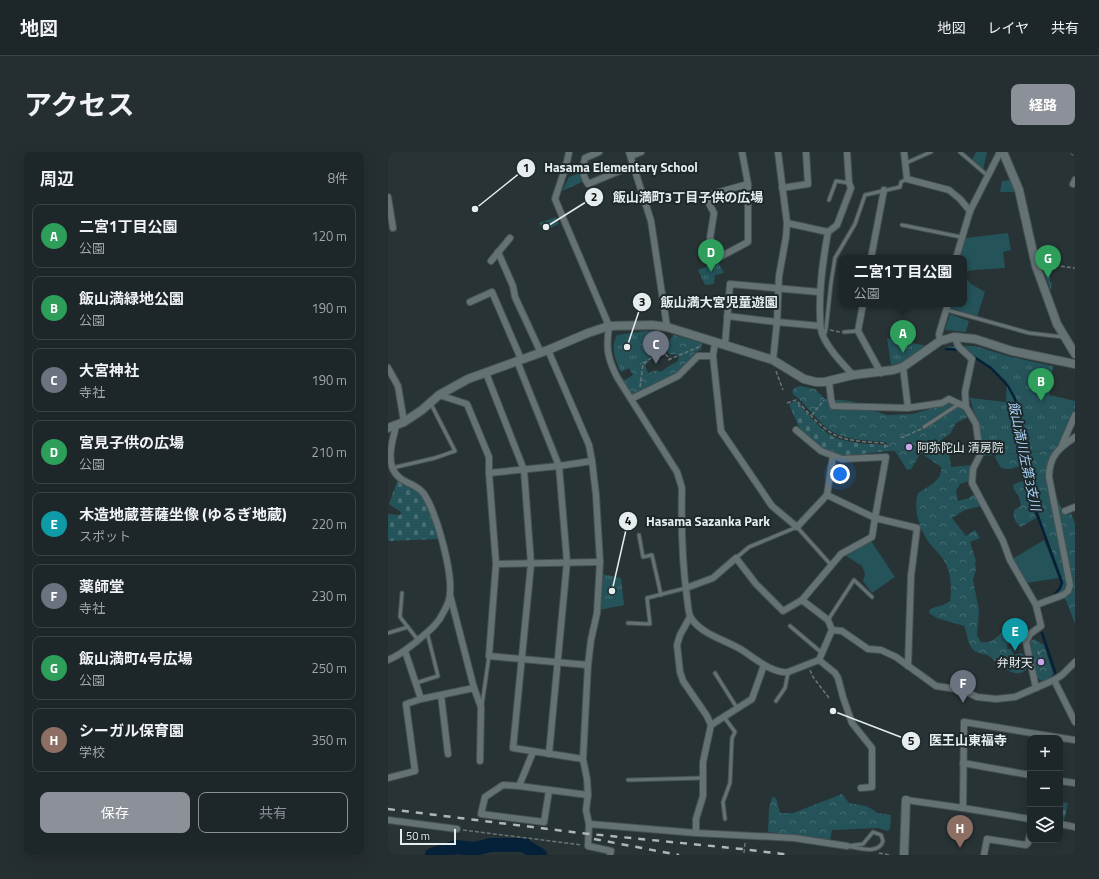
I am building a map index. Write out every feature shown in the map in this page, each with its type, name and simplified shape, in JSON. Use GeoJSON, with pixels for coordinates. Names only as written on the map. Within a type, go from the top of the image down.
{"type":"FeatureCollection","features":[{"type":"Feature","properties":{"kind":"street"},"geometry":{"type":"LineString","coordinates":[[569,152],[564,176],[555,199],[609,326],[607,353],[617,377],[677,472],[682,488],[681,535],[690,617],[680,636],[678,645],[680,672],[711,725],[704,762],[703,796],[696,819],[696,833]]}},
{"type":"Feature","properties":{"kind":"street"},"geometry":{"type":"LineString","coordinates":[[599,152],[585,158],[582,169],[584,178],[588,184],[634,165]]}},
{"type":"Feature","properties":{"kind":"street"},"geometry":{"type":"LineString","coordinates":[[641,152],[630,154],[651,221],[667,327]]}},
{"type":"Feature","properties":{"kind":"street"},"geometry":{"type":"LineString","coordinates":[[742,152],[748,184],[748,242],[718,258],[710,238],[714,214],[705,196],[748,184]]}},
{"type":"Feature","properties":{"kind":"street"},"geometry":{"type":"LineString","coordinates":[[773,360],[777,322],[778,287],[787,223],[778,152]]}},
{"type":"Feature","properties":{"kind":"street"},"geometry":{"type":"LineString","coordinates":[[782,188],[808,184],[806,152]]}},
{"type":"Feature","properties":{"kind":"street"},"geometry":{"type":"LineString","coordinates":[[847,152],[849,183],[851,188],[837,225],[828,232],[821,272],[820,292],[823,327],[822,335],[837,357],[853,376]]}},
{"type":"Feature","properties":{"kind":"street"},"geometry":{"type":"LineString","coordinates":[[904,152],[907,179],[949,190],[960,199],[970,211]]}},
{"type":"Feature","properties":{"kind":"street"},"geometry":{"type":"LineString","coordinates":[[957,255],[970,211],[1002,152]]}},
{"type":"Feature","properties":{"kind":"street"},"geometry":{"type":"LineString","coordinates":[[1002,152],[1019,190],[1035,263],[1058,324],[1075,354]]}},
{"type":"Feature","properties":{"kind":"street"},"geometry":{"type":"LineString","coordinates":[[872,255],[884,190]]}},
{"type":"Feature","properties":{"kind":"street"},"geometry":{"type":"LineString","coordinates":[[388,197],[393,228]]}},
{"type":"Feature","properties":{"kind":"street"},"geometry":{"type":"LineString","coordinates":[[787,223],[828,232]]}},
{"type":"Feature","properties":{"kind":"street"},"geometry":{"type":"LineString","coordinates":[[491,261],[510,238]]}},
{"type":"Feature","properties":{"kind":"street"},"geometry":{"type":"LineString","coordinates":[[498,252],[513,286],[516,297],[589,445],[592,461],[596,495],[600,562],[597,614],[591,640],[588,665],[583,760],[588,779],[586,810],[589,824],[588,846],[611,852],[610,855]]}},
{"type":"Feature","properties":{"kind":"street"},"geometry":{"type":"LineString","coordinates":[[725,345],[730,284],[778,287],[820,292]]}},
{"type":"Feature","properties":{"kind":"street"},"geometry":{"type":"LineString","coordinates":[[470,302],[492,292],[559,466],[567,562],[549,754]]}},
{"type":"Feature","properties":{"kind":"street"},"geometry":{"type":"LineString","coordinates":[[862,307],[858,331],[881,373]]}},
{"type":"Feature","properties":{"kind":"street"},"geometry":{"type":"LineString","coordinates":[[940,341],[939,334],[947,307]]}},
{"type":"Feature","properties":{"kind":"street"},"geometry":{"type":"LineString","coordinates":[[727,316],[823,327]]}},
{"type":"Feature","properties":{"kind":"street"},"geometry":{"type":"LineString","coordinates":[[480,761],[481,707],[474,688],[450,595],[450,580],[442,540],[423,493],[417,487],[402,480],[392,468],[389,457],[392,427],[404,422],[439,395],[468,379],[544,352],[588,333],[609,326],[652,325],[667,327],[773,360],[804,379],[816,382],[829,382],[853,376],[894,370],[903,367],[940,341],[954,337],[975,339],[1012,351],[1075,364]]}},
{"type":"Feature","properties":{"kind":"street"},"geometry":{"type":"LineString","coordinates":[[954,337],[959,347],[972,359],[965,392],[966,407],[976,424],[980,449],[980,456],[973,469],[972,483],[1003,541],[1010,560],[1036,605],[1041,626],[1030,634],[1026,642],[1036,688]]}},
{"type":"Feature","properties":{"kind":"street"},"geometry":{"type":"LineString","coordinates":[[715,342],[713,356],[721,431],[772,506],[797,528],[827,495],[833,456]]}},
{"type":"Feature","properties":{"kind":"street"},"geometry":{"type":"LineString","coordinates":[[631,399],[678,376],[698,356],[713,356]]}},
{"type":"Feature","properties":{"kind":"street"},"geometry":{"type":"LineString","coordinates":[[903,367],[908,408]]}},
{"type":"Feature","properties":{"kind":"street"},"geometry":{"type":"LineString","coordinates":[[388,368],[398,386],[404,422]]}},
{"type":"Feature","properties":{"kind":"street"},"geometry":{"type":"LineString","coordinates":[[486,373],[524,470],[531,564],[513,748],[583,760]]}},
{"type":"Feature","properties":{"kind":"street"},"geometry":{"type":"LineString","coordinates":[[829,382],[830,399],[833,406],[908,408],[942,403],[949,399],[959,404]]}},
{"type":"Feature","properties":{"kind":"street"},"geometry":{"type":"LineString","coordinates":[[439,395],[467,404],[489,457],[496,564],[489,656],[588,665]]}},
{"type":"Feature","properties":{"kind":"street"},"geometry":{"type":"LineString","coordinates":[[1036,605],[1063,595],[1068,591],[1070,585],[1048,477],[1051,463],[1055,454],[1061,447],[1075,415]]}},
{"type":"Feature","properties":{"kind":"street"},"geometry":{"type":"LineString","coordinates":[[686,588],[713,578],[736,558],[756,584],[783,611],[802,600],[841,554],[872,537],[886,457],[842,459],[821,451],[796,430]]}},
{"type":"Feature","properties":{"kind":"street"},"geometry":{"type":"LineString","coordinates":[[1061,447],[1074,439]]}},
{"type":"Feature","properties":{"kind":"street"},"geometry":{"type":"LineString","coordinates":[[489,473],[592,461]]}},
{"type":"Feature","properties":{"kind":"street"},"geometry":{"type":"LineString","coordinates":[[827,495],[875,518],[917,528],[911,576],[908,666]]}},
{"type":"Feature","properties":{"kind":"street"},"geometry":{"type":"LineString","coordinates":[[1065,511],[1075,507]]}},
{"type":"Feature","properties":{"kind":"street"},"geometry":{"type":"LineString","coordinates":[[496,564],[600,562]]}},
{"type":"Feature","properties":{"kind":"street"},"geometry":{"type":"LineString","coordinates":[[388,660],[405,651],[437,623],[443,614],[450,595]]}},
{"type":"Feature","properties":{"kind":"street"},"geometry":{"type":"LineString","coordinates":[[690,617],[707,633],[737,647],[764,665],[783,673],[819,660],[832,630],[828,620],[802,600]]}},
{"type":"Feature","properties":{"kind":"street"},"geometry":{"type":"LineString","coordinates":[[832,630],[842,631],[868,649],[881,650],[896,657],[936,686],[963,690],[977,697],[996,699],[1015,697],[1062,676],[1075,662]]}},
{"type":"Feature","properties":{"kind":"street"},"geometry":{"type":"LineString","coordinates":[[405,651],[421,699]]}},
{"type":"Feature","properties":{"kind":"street"},"geometry":{"type":"LineString","coordinates":[[819,660],[835,673],[838,678],[852,723],[872,748],[872,787],[861,788]]}},
{"type":"Feature","properties":{"kind":"street"},"geometry":{"type":"LineString","coordinates":[[711,725],[752,699],[764,665]]}},
{"type":"Feature","properties":{"kind":"street"},"geometry":{"type":"LineString","coordinates":[[1054,680],[1075,722]]}},
{"type":"Feature","properties":{"kind":"street"},"geometry":{"type":"LineString","coordinates":[[388,778],[415,771],[406,704],[421,699],[474,688]]}},
{"type":"Feature","properties":{"kind":"street"},"geometry":{"type":"LineString","coordinates":[[441,695],[448,754]]}},
{"type":"Feature","properties":{"kind":"street"},"geometry":{"type":"LineString","coordinates":[[963,808],[964,722],[1075,740]]}},
{"type":"Feature","properties":{"kind":"street"},"geometry":{"type":"LineString","coordinates":[[519,786],[533,752]]}},
{"type":"Feature","properties":{"kind":"street"},"geometry":{"type":"LineString","coordinates":[[964,763],[1027,774]]}},
{"type":"Feature","properties":{"kind":"street"},"geometry":{"type":"LineString","coordinates":[[1063,781],[1075,783]]}},
{"type":"Feature","properties":{"kind":"street"},"geometry":{"type":"LineString","coordinates":[[549,791],[544,822],[481,814],[486,797],[503,785],[588,795]]}},
{"type":"Feature","properties":{"kind":"street"},"geometry":{"type":"LineString","coordinates":[[904,855],[906,800],[1027,819]]}},
{"type":"Feature","properties":{"kind":"street"},"geometry":{"type":"LineString","coordinates":[[388,820],[457,829]]}},
{"type":"Feature","properties":{"kind":"street"},"geometry":{"type":"LineString","coordinates":[[589,824],[696,833],[794,838],[847,846]]}},
{"type":"Feature","properties":{"kind":"street"},"geometry":{"type":"LineString","coordinates":[[1063,825],[1075,827]]}},
{"type":"Feature","properties":{"kind":"street"},"geometry":{"type":"LineString","coordinates":[[984,855],[987,839],[1026,845],[1028,843]]}},
{"type":"Feature","properties":{"kind":"lane"},"geometry":{"type":"LineString","coordinates":[[906,163],[931,152]]}},
{"type":"Feature","properties":{"kind":"lane"},"geometry":{"type":"LineString","coordinates":[[960,152],[988,176]]}},
{"type":"Feature","properties":{"kind":"lane"},"geometry":{"type":"LineString","coordinates":[[823,327],[835,258],[855,224],[866,195],[900,187],[901,182],[907,179]]}},
{"type":"Feature","properties":{"kind":"lane"},"geometry":{"type":"LineString","coordinates":[[829,200],[836,181],[849,183]]}},
{"type":"Feature","properties":{"kind":"lane"},"geometry":{"type":"LineString","coordinates":[[902,225],[962,237]]}},
{"type":"Feature","properties":{"kind":"lane"},"geometry":{"type":"LineString","coordinates":[[947,307],[1029,333],[1065,337]]}},
{"type":"Feature","properties":{"kind":"lane"},"geometry":{"type":"LineString","coordinates":[[844,332],[858,331]]}},
{"type":"Feature","properties":{"kind":"lane"},"geometry":{"type":"LineString","coordinates":[[392,468],[435,458],[455,451],[430,403]]}},
{"type":"Feature","properties":{"kind":"lane"},"geometry":{"type":"LineString","coordinates":[[924,427],[959,404],[966,407]]}},
{"type":"Feature","properties":{"kind":"lane"},"geometry":{"type":"LineString","coordinates":[[736,558],[749,547],[797,528],[831,564]]}},
{"type":"Feature","properties":{"kind":"lane"},"geometry":{"type":"LineString","coordinates":[[639,535],[643,556],[652,555],[661,594]]}},
{"type":"Feature","properties":{"kind":"lane"},"geometry":{"type":"LineString","coordinates":[[828,620],[854,580],[872,597]]}},
{"type":"Feature","properties":{"kind":"lane"},"geometry":{"type":"LineString","coordinates":[[628,623],[650,624],[648,598],[686,588]]}},
{"type":"Feature","properties":{"kind":"lane"},"geometry":{"type":"LineString","coordinates":[[402,594],[400,617],[418,640]]}},
{"type":"Feature","properties":{"kind":"lane"},"geometry":{"type":"LineString","coordinates":[[790,626],[822,653]]}},
{"type":"Feature","properties":{"kind":"lane"},"geometry":{"type":"LineString","coordinates":[[388,633],[408,628]]}},
{"type":"Feature","properties":{"kind":"lane"},"geometry":{"type":"LineString","coordinates":[[416,683],[438,676],[427,632]]}},
{"type":"Feature","properties":{"kind":"lane"},"geometry":{"type":"LineString","coordinates":[[481,707],[489,656]]}},
{"type":"Feature","properties":{"kind":"lane"},"geometry":{"type":"LineString","coordinates":[[776,702],[786,688],[788,672]]}},
{"type":"Feature","properties":{"kind":"lane"},"geometry":{"type":"LineString","coordinates":[[715,673],[737,708]]}},
{"type":"Feature","properties":{"kind":"lane"},"geometry":{"type":"LineString","coordinates":[[724,717],[735,732],[732,738],[730,783],[723,802],[725,819]]}},
{"type":"Feature","properties":{"kind":"lane"},"geometry":{"type":"LineString","coordinates":[[628,780],[704,778]]}},
{"type":"Feature","properties":{"kind":"lane"},"geometry":{"type":"LineString","coordinates":[[873,832],[881,835],[884,841],[880,847],[877,848],[865,849],[847,846],[863,844],[873,832]]}},
{"type":"Feature","properties":{"kind":"path"},"geometry":{"type":"LineString","coordinates":[[1035,263],[1075,268]]}},
{"type":"Feature","properties":{"kind":"path"},"geometry":{"type":"LineString","coordinates":[[823,327],[844,332]]}},
{"type":"Feature","properties":{"kind":"path"},"geometry":{"type":"LineString","coordinates":[[668,360],[702,346]]}},
{"type":"Feature","properties":{"kind":"path"},"geometry":{"type":"LineString","coordinates":[[639,395],[643,364],[654,356],[665,354],[671,359]]}},
{"type":"Feature","properties":{"kind":"path"},"geometry":{"type":"LineString","coordinates":[[777,372],[783,390]]}},
{"type":"Feature","properties":{"kind":"path"},"geometry":{"type":"LineString","coordinates":[[812,415],[823,400],[830,399]]}},
{"type":"Feature","properties":{"kind":"path"},"geometry":{"type":"LineString","coordinates":[[787,403],[796,400],[822,426],[833,434],[849,440],[885,443]]}},
{"type":"Feature","properties":{"kind":"path"},"geometry":{"type":"LineString","coordinates":[[900,438],[924,427]]}},
{"type":"Feature","properties":{"kind":"path"},"geometry":{"type":"LineString","coordinates":[[906,436],[908,440]]}},
{"type":"Feature","properties":{"kind":"path"},"geometry":{"type":"LineString","coordinates":[[1038,651],[1041,659]]}},
{"type":"Feature","properties":{"kind":"path"},"geometry":{"type":"LineString","coordinates":[[808,664],[814,677],[829,698]]}},
{"type":"Feature","properties":{"kind":"path"},"geometry":{"type":"LineString","coordinates":[[457,829],[588,846]]}},
{"type":"Feature","properties":{"kind":"path"},"geometry":{"type":"LineString","coordinates":[[744,853],[745,835]]}},
{"type":"Feature","properties":{"kind":"green space"},"geometry":{"type":"Polygon","coordinates":[[[976,152],[987,152],[983,170],[972,160],[976,152]]]}},
{"type":"Feature","properties":{"kind":"green space"},"geometry":{"type":"Polygon","coordinates":[[[579,173],[582,182],[562,191],[569,177],[579,173]]]}},
{"type":"Feature","properties":{"kind":"green space"},"geometry":{"type":"Polygon","coordinates":[[[1010,180],[1016,192],[1000,192],[1002,181],[1010,180]]]}},
{"type":"Feature","properties":{"kind":"green space"},"geometry":{"type":"Polygon","coordinates":[[[556,217],[559,224],[543,231],[539,223],[556,217]]]}},
{"type":"Feature","properties":{"kind":"green space"},"geometry":{"type":"Polygon","coordinates":[[[1008,233],[1011,250],[1003,252],[1005,268],[967,271],[967,255],[960,255],[965,238],[1008,233]]]}},
{"type":"Feature","properties":{"kind":"green space"},"geometry":{"type":"Polygon","coordinates":[[[718,262],[724,273],[715,275],[714,284],[705,285],[698,270],[718,262]]]}},
{"type":"Feature","properties":{"kind":"green space"},"geometry":{"type":"Polygon","coordinates":[[[1043,271],[1050,273],[1050,282],[1052,282],[1051,290],[1043,271]]]}},
{"type":"Feature","properties":{"kind":"green space"},"geometry":{"type":"Polygon","coordinates":[[[967,279],[971,284],[985,292],[977,317],[951,308],[967,307],[967,279]]]}},
{"type":"Feature","properties":{"kind":"green space"},"geometry":{"type":"Polygon","coordinates":[[[950,314],[969,321],[966,332],[945,330],[950,314]]]}},
{"type":"Feature","properties":{"kind":"green space"},"geometry":{"type":"Polygon","coordinates":[[[653,331],[656,333],[653,339],[654,346],[650,350],[650,360],[645,365],[648,373],[657,370],[660,372],[678,360],[679,356],[675,354],[672,355],[667,351],[669,341],[674,335],[702,343],[701,349],[695,353],[677,374],[633,396],[624,382],[633,375],[629,368],[642,362],[639,332],[653,331]]]}},
{"type":"Feature","properties":{"kind":"green space"},"geometry":{"type":"Polygon","coordinates":[[[639,332],[642,362],[621,372],[614,354],[614,344],[617,335],[639,332]]]}},
{"type":"Feature","properties":{"kind":"green space"},"geometry":{"type":"Polygon","coordinates":[[[887,338],[927,346],[907,361],[891,365],[887,338]]]}},
{"type":"Feature","properties":{"kind":"green space"},"geometry":{"type":"Polygon","coordinates":[[[975,346],[1011,357],[1053,366],[1049,395],[1075,401],[1075,408],[1059,447],[1055,450],[983,456],[979,422],[974,413],[970,398],[1006,402],[1007,382],[991,367],[966,350],[944,347],[975,346]]]}},
{"type":"Feature","properties":{"kind":"green space"},"geometry":{"type":"Polygon","coordinates":[[[800,386],[815,389],[825,399],[851,401],[887,415],[912,414],[937,407],[948,401],[959,404],[970,416],[956,423],[950,434],[942,439],[945,452],[949,452],[951,467],[971,465],[969,481],[960,484],[956,491],[958,501],[969,498],[974,494],[981,506],[965,510],[952,518],[966,536],[975,530],[980,538],[970,542],[976,561],[976,569],[973,580],[979,610],[977,635],[981,642],[989,642],[1006,628],[1009,635],[1019,634],[1023,643],[1021,645],[1007,644],[1007,649],[1011,649],[1014,655],[1021,653],[1024,655],[1027,668],[1023,672],[1012,672],[987,655],[972,649],[964,626],[937,618],[929,613],[930,609],[950,601],[950,579],[946,564],[927,540],[918,517],[916,505],[918,493],[937,480],[940,476],[941,467],[921,453],[911,469],[907,470],[895,451],[889,451],[886,442],[853,439],[830,430],[823,425],[794,395],[792,392],[794,388],[800,386]]]}},
{"type":"Feature","properties":{"kind":"green space"},"geometry":{"type":"Polygon","coordinates":[[[796,401],[817,424],[832,436],[852,442],[888,445],[889,451],[843,456],[826,451],[799,428],[789,404],[796,401]]]}},
{"type":"Feature","properties":{"kind":"green space"},"geometry":{"type":"Polygon","coordinates":[[[1055,450],[1048,465],[1047,482],[1067,582],[1063,591],[1056,595],[1062,587],[1062,578],[1034,501],[1025,453],[1055,450]]]}},
{"type":"Feature","properties":{"kind":"green space"},"geometry":{"type":"Polygon","coordinates":[[[1022,453],[1022,466],[1010,469],[1001,468],[995,457],[996,455],[1022,453]]]}},
{"type":"Feature","properties":{"kind":"green space"},"geometry":{"type":"Polygon","coordinates":[[[398,479],[402,483],[415,488],[421,494],[439,537],[437,539],[388,541],[388,514],[400,515],[401,513],[389,504],[398,479]]]}},
{"type":"Feature","properties":{"kind":"green space"},"geometry":{"type":"Polygon","coordinates":[[[1026,480],[1029,498],[1036,518],[1021,527],[1015,521],[1014,517],[1014,510],[1021,506],[1019,497],[1013,488],[1014,484],[1026,480]]]}},
{"type":"Feature","properties":{"kind":"green space"},"geometry":{"type":"Polygon","coordinates":[[[1056,496],[1064,515],[1071,513],[1075,524],[1075,624],[1065,598],[1072,592],[1073,585],[1056,496]]]}},
{"type":"Feature","properties":{"kind":"green space"},"geometry":{"type":"Polygon","coordinates":[[[1044,540],[1059,578],[1026,583],[1012,559],[1044,540]]]}},
{"type":"Feature","properties":{"kind":"green space"},"geometry":{"type":"Polygon","coordinates":[[[871,541],[895,577],[872,593],[863,581],[865,574],[862,566],[846,556],[871,541]]]}},
{"type":"Feature","properties":{"kind":"green space"},"geometry":{"type":"Polygon","coordinates":[[[602,574],[621,578],[624,605],[599,610],[602,574]]]}},
{"type":"Feature","properties":{"kind":"green space"},"geometry":{"type":"Polygon","coordinates":[[[1034,639],[1044,645],[1053,673],[1051,677],[1042,681],[1035,676],[1030,650],[1031,641],[1034,639]]]}},
{"type":"Feature","properties":{"kind":"green space"},"geometry":{"type":"Polygon","coordinates":[[[842,794],[849,803],[866,806],[877,813],[891,815],[890,829],[888,831],[878,828],[832,830],[830,840],[768,832],[769,809],[772,797],[776,798],[780,813],[793,813],[842,794]]]}},
{"type":"Feature","properties":{"kind":"green space"},"geometry":{"type":"Polygon","coordinates":[[[1063,802],[1068,803],[1063,821],[1063,802]]]}},
{"type":"Feature","properties":{"kind":"waterway","name":"飯山満川左第3支川"},"geometry":{"type":"LineString","coordinates":[[946,349],[961,350]]}},
{"type":"Feature","properties":{"kind":"waterway","name":"飯山満川左第3支川"},"geometry":{"type":"LineString","coordinates":[[971,355],[991,368],[1008,386],[1015,399],[1021,427],[1024,464],[1031,497],[1062,583],[1054,595]]}},
{"type":"Feature","properties":{"kind":"waterway","name":"飯山満川左第3支川"},"geometry":{"type":"LineString","coordinates":[[1042,633],[1056,675]]}},
{"type":"Feature","properties":{"kind":"waterway"},"geometry":{"type":"LineString","coordinates":[[524,846],[529,839]]}},
{"type":"Feature","properties":{"kind":"waterway"},"geometry":{"type":"LineString","coordinates":[[432,855],[456,847],[475,849],[490,845],[523,845],[540,855]]}},
{"type":"Feature","properties":{"kind":"railway"},"geometry":{"type":"LineString","coordinates":[[388,809],[580,833],[791,855]]}},
{"type":"Feature","properties":{"kind":"railway"},"geometry":{"type":"LineString","coordinates":[[594,839],[679,855]]}},
{"type":"Feature","properties":{"kind":"place","name":"Hasama Elementary School"},"geometry":{"type":"Point","coordinates":[475,209]}},
{"type":"Feature","properties":{"kind":"place","name":"飯山満町3丁目子供の広場"},"geometry":{"type":"Point","coordinates":[546,227]}},
{"type":"Feature","properties":{"kind":"place","name":"宮見子供の広場"},"geometry":{"type":"Point","coordinates":[711,272]}},
{"type":"Feature","properties":{"kind":"place","name":"飯山満町4号広場"},"geometry":{"type":"Point","coordinates":[1048,278]}},
{"type":"Feature","properties":{"kind":"place","name":"飯山満大宮児童遊園"},"geometry":{"type":"Point","coordinates":[627,347]}},
{"type":"Feature","properties":{"kind":"place","name":"二宮1丁目公園"},"geometry":{"type":"Point","coordinates":[903,353]}},
{"type":"Feature","properties":{"kind":"place","name":"大宮神社"},"geometry":{"type":"Point","coordinates":[656,364]}},
{"type":"Feature","properties":{"kind":"place","name":"飯山満緑地公園"},"geometry":{"type":"Point","coordinates":[1041,401]}},
{"type":"Feature","properties":{"kind":"place","name":"阿弥陀山 清房院"},"geometry":{"type":"Point","coordinates":[909,447]}},
{"type":"Feature","properties":{"kind":"place","name":"Hasama Sazanka Park"},"geometry":{"type":"Point","coordinates":[612,591]}},
{"type":"Feature","properties":{"kind":"place","name":"木造地蔵菩薩坐像 (ゆるぎ地蔵)"},"geometry":{"type":"Point","coordinates":[1015,651]}},
{"type":"Feature","properties":{"kind":"place","name":"弁財天"},"geometry":{"type":"Point","coordinates":[1041,662]}},
{"type":"Feature","properties":{"kind":"place","name":"薬師堂"},"geometry":{"type":"Point","coordinates":[963,703]}},
{"type":"Feature","properties":{"kind":"place","name":"医王山東福寺"},"geometry":{"type":"Point","coordinates":[833,711]}},
{"type":"Feature","properties":{"kind":"place","name":"シーガル保育園"},"geometry":{"type":"Point","coordinates":[960,848]}}]}
